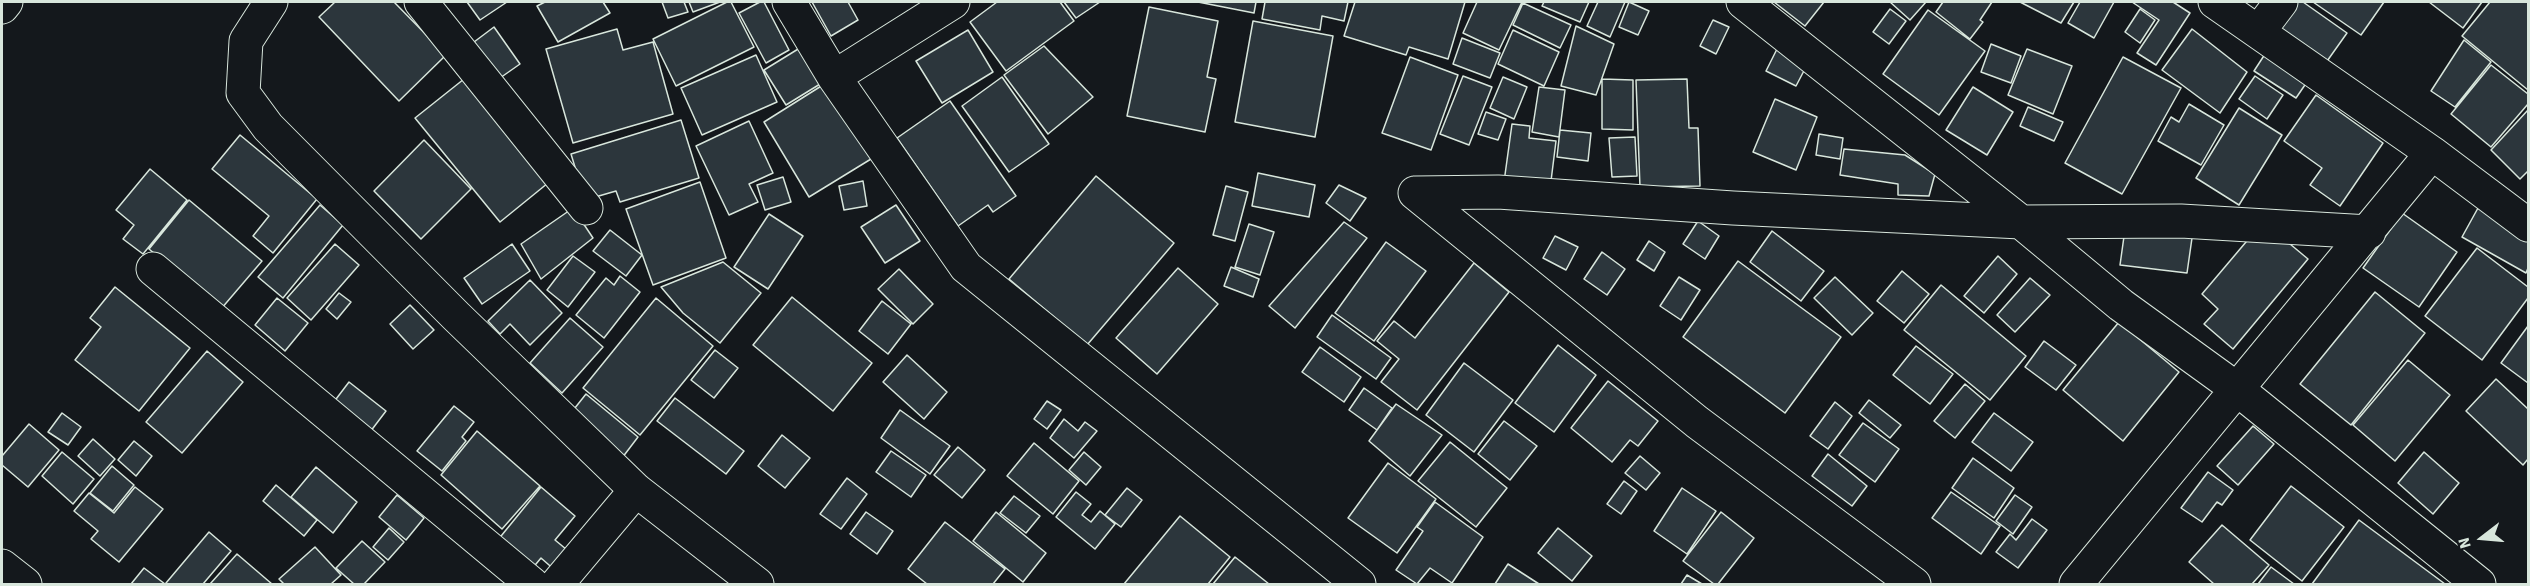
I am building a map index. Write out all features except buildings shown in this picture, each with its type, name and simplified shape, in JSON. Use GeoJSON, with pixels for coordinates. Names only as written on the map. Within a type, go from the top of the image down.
{"type":"FeatureCollection","features":[{"type":"Feature","properties":{"kind":"street"},"geometry":{"type":"LineString","coordinates":[[2,7],[6,2]]}},
{"type":"Feature","properties":{"kind":"street"},"geometry":{"type":"LineString","coordinates":[[271,2],[246,40],[243,93],[268,127],[456,316],[636,490],[757,585]]}},
{"type":"Feature","properties":{"kind":"street"},"geometry":{"type":"LineString","coordinates":[[421,2],[586,208]]}},
{"type":"Feature","properties":{"kind":"street"},"geometry":{"type":"LineString","coordinates":[[789,2],[834,77],[966,267],[1359,585]]}},
{"type":"Feature","properties":{"kind":"street"},"geometry":{"type":"LineString","coordinates":[[834,77],[953,2]]}},
{"type":"Feature","properties":{"kind":"street"},"geometry":{"type":"LineString","coordinates":[[1743,2],[2021,222],[2121,305],[2237,389],[2479,585]]}},
{"type":"Feature","properties":{"kind":"street"},"geometry":{"type":"LineString","coordinates":[[2215,2],[2432,153],[2529,225]]}},
{"type":"Feature","properties":{"kind":"street"},"geometry":{"type":"LineString","coordinates":[[2259,32],[2281,2]]}},
{"type":"Feature","properties":{"kind":"street"},"geometry":{"type":"LineString","coordinates":[[2076,585],[2432,153]]}},
{"type":"Feature","properties":{"kind":"street"},"geometry":{"type":"LineString","coordinates":[[1914,585],[1697,422],[1415,193],[1498,192],[1733,208],[2021,222],[2181,221],[2369,232]]}},
{"type":"Feature","properties":{"kind":"street"},"geometry":{"type":"LineString","coordinates":[[153,269],[532,585]]}},
{"type":"Feature","properties":{"kind":"street"},"geometry":{"type":"LineString","coordinates":[[557,585],[636,490]]}},
{"type":"Feature","properties":{"kind":"street"},"geometry":{"type":"LineString","coordinates":[[2,566],[25,585]]}}]}
